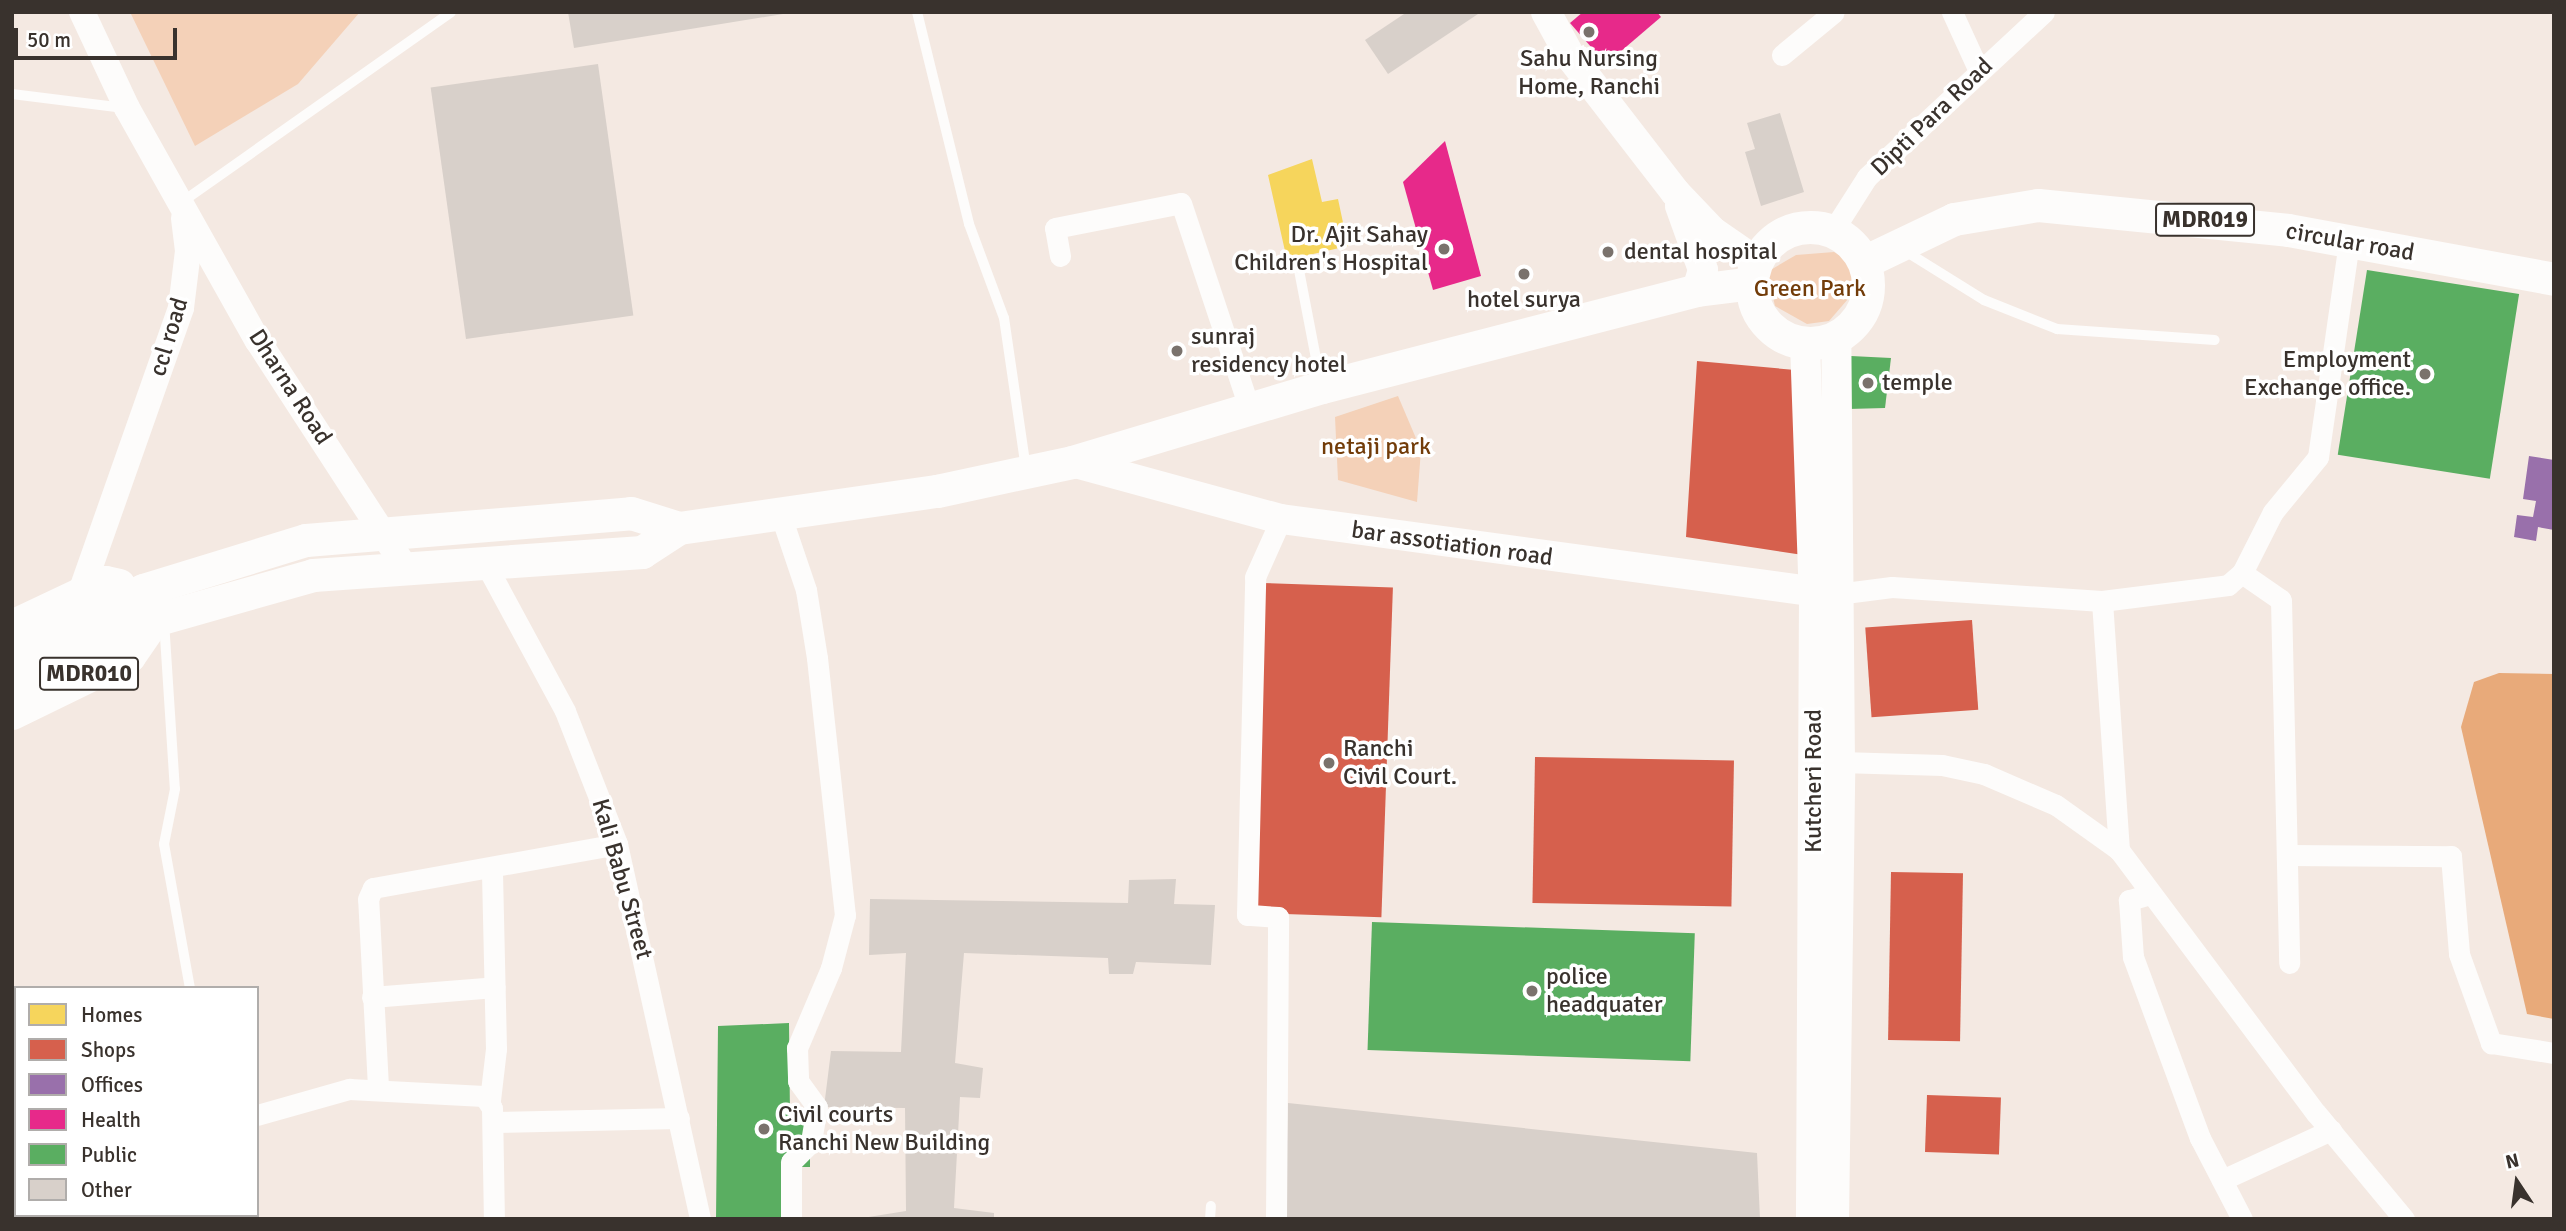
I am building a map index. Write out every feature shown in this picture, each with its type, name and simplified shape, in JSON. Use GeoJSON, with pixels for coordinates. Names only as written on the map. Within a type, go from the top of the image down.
{"type":"FeatureCollection","features":[{"type":"Feature","properties":{"kind":"main road"},"geometry":{"type":"LineString","coordinates":[[1546,12],[1570,56],[1675,192],[1754,272],[1766,324],[1820,340]]}},
{"type":"Feature","properties":{"kind":"main road"},"geometry":{"type":"LineString","coordinates":[[1675,192],[1700,255],[1697,290]]}},
{"type":"Feature","properties":{"kind":"main road","name":"circular road"},"geometry":{"type":"LineString","coordinates":[[1864,262],[1954,219],[2038,205],[2110,208],[2349,242],[2554,279]]}},
{"type":"Feature","properties":{"kind":"main road"},"geometry":{"type":"LineString","coordinates":[[12,654],[143,590],[306,540],[383,530],[631,513],[680,528],[781,516],[1026,474],[1322,387],[1697,290],[1754,272],[1789,231],[1832,232],[1864,262],[1865,305],[1820,340]]}},
{"type":"Feature","properties":{"kind":"main road"},"geometry":{"type":"LineString","coordinates":[[1820,340],[1826,595],[1840,762],[1834,1219]]}},
{"type":"Feature","properties":{"kind":"main road","name":"bar assotiation road"},"geometry":{"type":"LineString","coordinates":[[1072,462],[1281,519],[1826,595]]}},
{"type":"Feature","properties":{"kind":"main road"},"geometry":{"type":"LineString","coordinates":[[12,685],[159,619],[313,575],[642,552],[680,528]]}},
{"type":"Feature","properties":{"kind":"main road"},"geometry":{"type":"LineString","coordinates":[[12,626],[105,582],[143,590]]}},
{"type":"Feature","properties":{"kind":"main road","name":"Kutcheri Road"},"geometry":{"type":"LineString","coordinates":[[1811,1219],[1826,595]]}},
{"type":"Feature","properties":{"kind":"main road","name":"MDR010"},"geometry":{"type":"LineString","coordinates":[[12,713],[129,656],[159,619]]}},
{"type":"Feature","properties":{"kind":"street","name":"ccl road"},"geometry":{"type":"LineString","coordinates":[[81,592],[181,308],[188,251],[182,202],[127,108],[82,12]]}},
{"type":"Feature","properties":{"kind":"street"},"geometry":{"type":"LineString","coordinates":[[1782,54],[1834,12]]}},
{"type":"Feature","properties":{"kind":"street"},"geometry":{"type":"LineString","coordinates":[[1952,12],[1979,71]]}},
{"type":"Feature","properties":{"kind":"street","name":"Dipti Para Road"},"geometry":{"type":"LineString","coordinates":[[1832,232],[1867,177],[2044,12]]}},
{"type":"Feature","properties":{"kind":"street","name":"Dharna Road"},"geometry":{"type":"LineString","coordinates":[[182,202],[258,341],[405,567]]}},
{"type":"Feature","properties":{"kind":"street"},"geometry":{"type":"LineString","coordinates":[[1060,256],[1055,228],[1181,203],[1250,410]]}},
{"type":"Feature","properties":{"kind":"street"},"geometry":{"type":"LineString","coordinates":[[1826,595],[1892,587],[2102,601],[2204,590],[2242,573],[2273,512],[2319,457],[2349,242]]}},
{"type":"Feature","properties":{"kind":"street"},"geometry":{"type":"LineString","coordinates":[[781,516],[815,644],[837,797],[845,915],[831,968],[796,1048],[798,1081],[817,1107],[811,1142],[791,1162],[790,1219]]}},
{"type":"Feature","properties":{"kind":"street"},"geometry":{"type":"LineString","coordinates":[[1276,1219],[1278,917],[1247,915],[1255,577],[1281,519]]}},
{"type":"Feature","properties":{"kind":"street","name":"Kali Babu Street"},"geometry":{"type":"LineString","coordinates":[[484,561],[565,711],[617,844],[701,1219]]}},
{"type":"Feature","properties":{"kind":"street"},"geometry":{"type":"LineString","coordinates":[[2242,573],[2281,600],[2289,963]]}},
{"type":"Feature","properties":{"kind":"street"},"geometry":{"type":"LineString","coordinates":[[2102,601],[2119,850]]}},
{"type":"Feature","properties":{"kind":"street"},"geometry":{"type":"LineString","coordinates":[[1840,762],[1942,765],[1984,774],[2056,805],[2119,850],[2147,895],[2404,1219]]}},
{"type":"Feature","properties":{"kind":"street"},"geometry":{"type":"LineString","coordinates":[[378,1087],[368,899],[373,888],[492,869],[617,844]]}},
{"type":"Feature","properties":{"kind":"street"},"geometry":{"type":"LineString","coordinates":[[2288,855],[2451,856],[2459,954],[2491,1043],[2554,1053]]}},
{"type":"Feature","properties":{"kind":"street"},"geometry":{"type":"LineString","coordinates":[[492,869],[495,987],[489,1100],[493,1122],[494,1219]]}},
{"type":"Feature","properties":{"kind":"street"},"geometry":{"type":"LineString","coordinates":[[2147,895],[2129,900],[2133,957],[2222,1180],[2242,1219]]}},
{"type":"Feature","properties":{"kind":"street"},"geometry":{"type":"LineString","coordinates":[[372,996],[495,987]]}},
{"type":"Feature","properties":{"kind":"street"},"geometry":{"type":"LineString","coordinates":[[259,1114],[322,1093],[378,1087],[489,1100]]}},
{"type":"Feature","properties":{"kind":"street"},"geometry":{"type":"LineString","coordinates":[[493,1122],[679,1118]]}},
{"type":"Feature","properties":{"kind":"street"},"geometry":{"type":"LineString","coordinates":[[2222,1180],[2331,1129]]}},
{"type":"Feature","properties":{"kind":"lane"},"geometry":{"type":"LineString","coordinates":[[182,202],[451,12]]}},
{"type":"Feature","properties":{"kind":"lane"},"geometry":{"type":"LineString","coordinates":[[917,12],[969,224],[1004,318],[1021,402],[1026,474]]}},
{"type":"Feature","properties":{"kind":"lane"},"geometry":{"type":"LineString","coordinates":[[12,94],[127,108]]}},
{"type":"Feature","properties":{"kind":"lane"},"geometry":{"type":"LineString","coordinates":[[1897,245],[1984,299],[2057,330],[2215,340]]}},
{"type":"Feature","properties":{"kind":"lane"},"geometry":{"type":"LineString","coordinates":[[1298,265],[1322,387]]}},
{"type":"Feature","properties":{"kind":"lane"},"geometry":{"type":"LineString","coordinates":[[159,619],[162,671],[174,714],[175,789],[164,844],[190,986]]}},
{"type":"Feature","properties":{"kind":"lane"},"geometry":{"type":"LineString","coordinates":[[1210,1219],[1211,1206]]}},
{"type":"Feature","properties":{"kind":"green space"},"geometry":{"type":"Polygon","coordinates":[[[130,12],[360,12],[298,84],[195,146],[130,12]]]}},
{"type":"Feature","properties":{"kind":"green space","name":"Green Park"},"geometry":{"type":"Polygon","coordinates":[[[1834,252],[1859,266],[1861,284],[1829,321],[1807,324],[1775,306],[1767,272],[1796,255],[1834,252]]]}},
{"type":"Feature","properties":{"kind":"green space","name":"netaji park"},"geometry":{"type":"Polygon","coordinates":[[[1398,396],[1421,450],[1417,502],[1338,480],[1335,417],[1398,396]]]}},
{"type":"Feature","properties":{"kind":"shaded area"},"geometry":{"type":"Polygon","coordinates":[[[2499,673],[2554,674],[2554,1019],[2527,1014],[2461,727],[2474,682],[2499,673]]]}},
{"type":"Feature","properties":{"kind":"building: Homes"},"geometry":{"type":"Polygon","coordinates":[[[1312,159],[1322,202],[1338,199],[1348,246],[1287,260],[1268,175],[1312,159]]]}},
{"type":"Feature","properties":{"kind":"building: Shops"},"geometry":{"type":"Polygon","coordinates":[[[1697,361],[1795,370],[1803,555],[1686,537],[1697,361]]]}},
{"type":"Feature","properties":{"kind":"building: Shops"},"geometry":{"type":"Polygon","coordinates":[[[1263,583],[1393,588],[1381,917],[1251,913],[1263,583]]]}},
{"type":"Feature","properties":{"kind":"building: Shops"},"geometry":{"type":"Polygon","coordinates":[[[1972,620],[1978,710],[1872,717],[1865,627],[1972,620]]]}},
{"type":"Feature","properties":{"kind":"building: Shops"},"geometry":{"type":"Polygon","coordinates":[[[1535,757],[1734,760],[1731,906],[1532,903],[1535,757]]]}},
{"type":"Feature","properties":{"kind":"building: Shops"},"geometry":{"type":"Polygon","coordinates":[[[1891,872],[1963,873],[1960,1041],[1888,1040],[1891,872]]]}},
{"type":"Feature","properties":{"kind":"building: Shops"},"geometry":{"type":"Polygon","coordinates":[[[1927,1095],[2001,1098],[1999,1155],[1925,1152],[1927,1095]]]}},
{"type":"Feature","properties":{"kind":"building: Offices"},"geometry":{"type":"Polygon","coordinates":[[[2529,456],[2554,460],[2554,530],[2538,527],[2536,541],[2514,537],[2517,515],[2533,517],[2536,501],[2523,499],[2529,456]]]}},
{"type":"Feature","properties":{"kind":"building: Health"},"geometry":{"type":"Polygon","coordinates":[[[1583,12],[1657,12],[1661,17],[1606,64],[1570,23],[1583,12]]]}},
{"type":"Feature","properties":{"kind":"building: Health"},"geometry":{"type":"Polygon","coordinates":[[[1445,141],[1481,276],[1433,290],[1403,182],[1445,141]]]}},
{"type":"Feature","properties":{"kind":"building: Public","name":"Employment Exchange office."},"geometry":{"type":"Polygon","coordinates":[[[2367,270],[2519,294],[2490,479],[2338,455],[2367,270]]]}},
{"type":"Feature","properties":{"kind":"building: Public","name":"temple"},"geometry":{"type":"Polygon","coordinates":[[[1851,356],[1891,358],[1885,408],[1848,409],[1851,356]]]}},
{"type":"Feature","properties":{"kind":"building: Public","name":"police headquater"},"geometry":{"type":"Polygon","coordinates":[[[1372,922],[1695,933],[1690,1061],[1368,1050],[1372,922]]]}},
{"type":"Feature","properties":{"kind":"building: Public","name":"Civil courts Ranchi New Building"},"geometry":{"type":"Polygon","coordinates":[[[789,1023],[790,1117],[810,1119],[810,1167],[784,1167],[783,1219],[716,1219],[718,1026],[789,1023]]]}},
{"type":"Feature","properties":{"kind":"building: Other"},"geometry":{"type":"Polygon","coordinates":[[[568,12],[783,12],[783,14],[574,48],[568,12]]]}},
{"type":"Feature","properties":{"kind":"building: Other"},"geometry":{"type":"Polygon","coordinates":[[[1407,12],[1481,12],[1388,74],[1365,40],[1407,12]]]}},
{"type":"Feature","properties":{"kind":"building: Other"},"geometry":{"type":"Polygon","coordinates":[[[598,64],[633,316],[466,339],[431,88],[598,64]]]}},
{"type":"Feature","properties":{"kind":"building: Other"},"geometry":{"type":"Polygon","coordinates":[[[1780,113],[1804,192],[1761,206],[1745,152],[1755,149],[1747,123],[1780,113]]]}},
{"type":"Feature","properties":{"kind":"building: Other"},"geometry":{"type":"Polygon","coordinates":[[[1176,879],[1174,904],[1215,905],[1211,965],[1136,962],[1133,974],[1109,974],[1108,958],[964,953],[955,1063],[983,1068],[980,1098],[960,1097],[954,1208],[994,1213],[994,1219],[856,1219],[906,1211],[905,1108],[824,1107],[831,1051],[901,1052],[906,953],[869,955],[870,899],[1128,903],[1129,880],[1176,879]]]}},
{"type":"Feature","properties":{"kind":"building: Other"},"geometry":{"type":"Polygon","coordinates":[[[1288,1103],[1757,1153],[1760,1219],[1285,1219],[1288,1103]]]}},
{"type":"Feature","properties":{"kind":"place","name":"Sahu Nursing Home, Ranchi"},"geometry":{"type":"Point","coordinates":[1589,32]}},
{"type":"Feature","properties":{"kind":"place","name":"Dr. Ajit Sahay Children's Hospital"},"geometry":{"type":"Point","coordinates":[1444,249]}},
{"type":"Feature","properties":{"kind":"place","name":"dental hospital"},"geometry":{"type":"Point","coordinates":[1608,252]}},
{"type":"Feature","properties":{"kind":"place","name":"hotel surya"},"geometry":{"type":"Point","coordinates":[1524,274]}},
{"type":"Feature","properties":{"kind":"place","name":"sunraj residency hotel"},"geometry":{"type":"Point","coordinates":[1177,351]}},
{"type":"Feature","properties":{"kind":"place","name":"Employment Exchange office."},"geometry":{"type":"Point","coordinates":[2425,374]}},
{"type":"Feature","properties":{"kind":"place","name":"temple"},"geometry":{"type":"Point","coordinates":[1868,383]}},
{"type":"Feature","properties":{"kind":"place","name":"Ranchi Civil Court."},"geometry":{"type":"Point","coordinates":[1329,763]}},
{"type":"Feature","properties":{"kind":"place","name":"police headquater"},"geometry":{"type":"Point","coordinates":[1532,991]}},
{"type":"Feature","properties":{"kind":"place","name":"Civil courts Ranchi New Building"},"geometry":{"type":"Point","coordinates":[764,1129]}}]}
